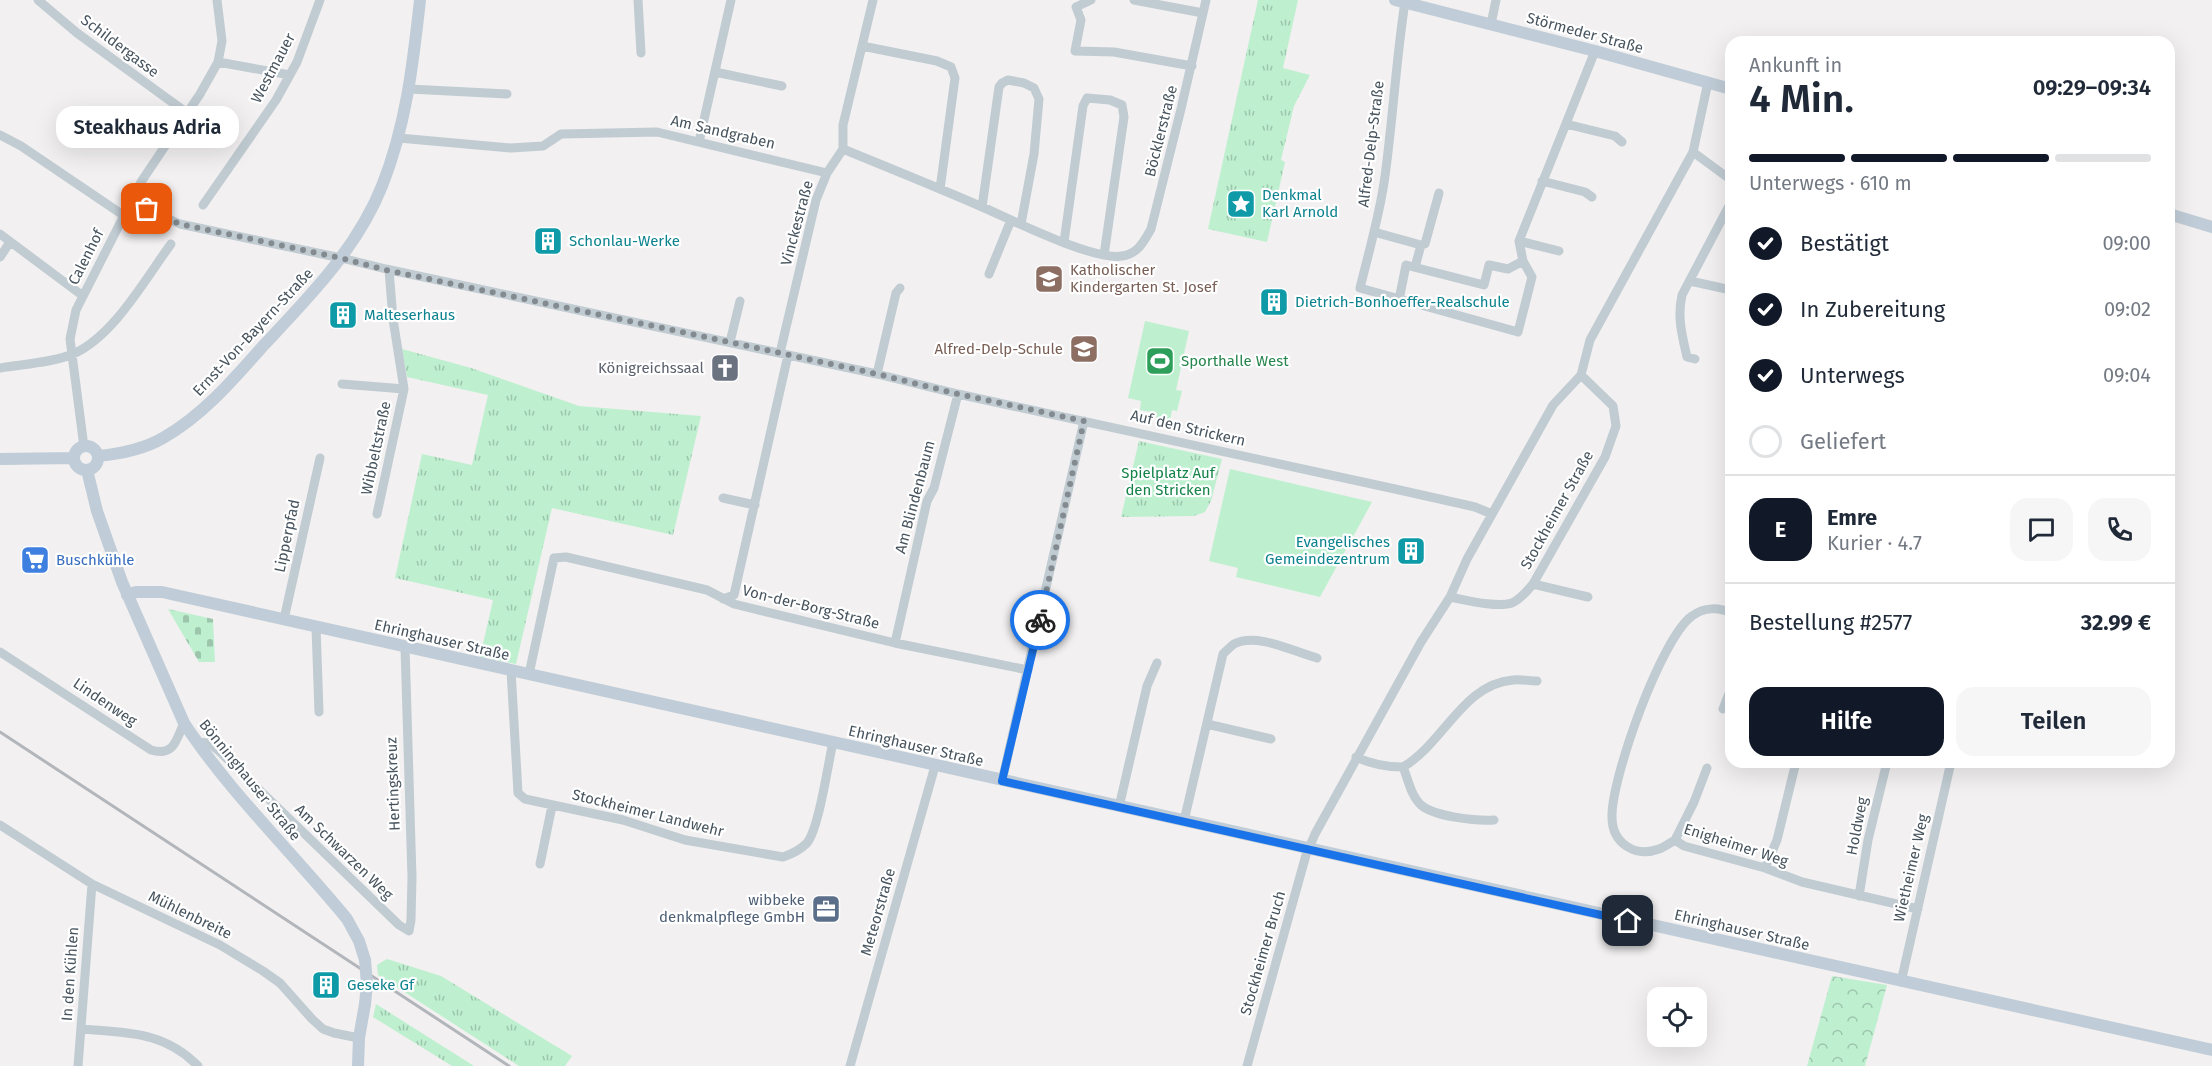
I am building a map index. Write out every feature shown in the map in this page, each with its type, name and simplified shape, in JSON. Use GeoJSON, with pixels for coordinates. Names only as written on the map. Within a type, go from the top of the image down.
{"type":"FeatureCollection","features":[{"type":"Feature","properties":{"kind":"street","name":"Schildergasse"},"geometry":{"type":"LineString","coordinates":[[38,0],[77,33],[187,113]]}},
{"type":"Feature","properties":{"kind":"street","name":"Calenhof"},"geometry":{"type":"LineString","coordinates":[[84,447],[71,354],[72,324],[83,296],[130,202],[218,62],[222,41],[217,0]]}},
{"type":"Feature","properties":{"kind":"street","name":"Westmauer"},"geometry":{"type":"LineString","coordinates":[[203,205],[276,100],[307,38],[320,0]]}},
{"type":"Feature","properties":{"kind":"street","name":"Ernst-Von-Bayern-Straße"},"geometry":{"type":"LineString","coordinates":[[98,456],[154,442],[197,414],[301,306],[341,258],[371,211],[399,138],[409,89],[420,0]]}},
{"type":"Feature","properties":{"kind":"street"},"geometry":{"type":"LineString","coordinates":[[638,0],[641,53]]}},
{"type":"Feature","properties":{"kind":"street"},"geometry":{"type":"LineString","coordinates":[[699,142],[731,0]]}},
{"type":"Feature","properties":{"kind":"street"},"geometry":{"type":"LineString","coordinates":[[873,0],[843,125],[843,149],[1064,242],[1104,255],[1123,136],[1122,105],[1097,97],[1087,98],[1083,106],[1064,242]]}},
{"type":"Feature","properties":{"kind":"street"},"geometry":{"type":"LineString","coordinates":[[1068,0],[1076,7],[1081,20],[1075,51],[1114,52],[1192,66]]}},
{"type":"Feature","properties":{"kind":"street"},"geometry":{"type":"LineString","coordinates":[[1076,7],[1091,0]]}},
{"type":"Feature","properties":{"kind":"street"},"geometry":{"type":"LineString","coordinates":[[1134,0],[1203,13]]}},
{"type":"Feature","properties":{"kind":"street","name":"Böcklerstraße"},"geometry":{"type":"LineString","coordinates":[[1104,255],[1124,256],[1136,250],[1152,229],[1206,0]]}},
{"type":"Feature","properties":{"kind":"street"},"geometry":{"type":"LineString","coordinates":[[1491,24],[1497,0]]}},
{"type":"Feature","properties":{"kind":"street","name":"Störmeder Straße"},"geometry":{"type":"LineString","coordinates":[[1400,1],[1725,87]]}},
{"type":"Feature","properties":{"kind":"street","name":"Alfred-Delp-Straße"},"geometry":{"type":"LineString","coordinates":[[1399,300],[1359,288],[1385,179],[1400,1]]}},
{"type":"Feature","properties":{"kind":"street"},"geometry":{"type":"LineString","coordinates":[[862,46],[937,61],[951,67],[955,78],[940,189]]}},
{"type":"Feature","properties":{"kind":"street"},"geometry":{"type":"LineString","coordinates":[[1522,261],[1508,269],[1489,266],[1484,285],[1406,265],[1399,300],[1518,332],[1532,277],[1522,261],[1519,241],[1595,51]]}},
{"type":"Feature","properties":{"kind":"street"},"geometry":{"type":"LineString","coordinates":[[218,62],[290,75]]}},
{"type":"Feature","properties":{"kind":"street"},"geometry":{"type":"LineString","coordinates":[[715,72],[782,86]]}},
{"type":"Feature","properties":{"kind":"street"},"geometry":{"type":"LineString","coordinates":[[982,207],[999,87],[1008,80],[1030,85],[1037,92],[1039,109],[1034,154],[1021,224]]}},
{"type":"Feature","properties":{"kind":"street"},"geometry":{"type":"LineString","coordinates":[[1309,849],[1356,757],[1421,642],[1450,597],[1467,559],[1553,405],[1581,375],[1590,340],[1693,152],[1708,82]]}},
{"type":"Feature","properties":{"kind":"street"},"geometry":{"type":"LineString","coordinates":[[409,89],[507,94]]}},
{"type":"Feature","properties":{"kind":"street"},"geometry":{"type":"LineString","coordinates":[[1566,123],[1615,136],[1623,142]]}},
{"type":"Feature","properties":{"kind":"street","name":"Am Sandgraben"},"geometry":{"type":"LineString","coordinates":[[399,138],[521,148],[543,146],[561,134],[657,132],[827,172]]}},
{"type":"Feature","properties":{"kind":"street"},"geometry":{"type":"LineString","coordinates":[[0,135],[21,146],[123,215]]}},
{"type":"Feature","properties":{"kind":"street","name":"Vinckestraße"},"geometry":{"type":"LineString","coordinates":[[723,599],[734,595],[755,505],[816,201],[827,172],[843,149]]}},
{"type":"Feature","properties":{"kind":"street"},"geometry":{"type":"LineString","coordinates":[[1693,152],[1725,176]]}},
{"type":"Feature","properties":{"kind":"street"},"geometry":{"type":"LineString","coordinates":[[1542,181],[1585,192],[1592,197]]}},
{"type":"Feature","properties":{"kind":"street"},"geometry":{"type":"LineString","coordinates":[[1415,267],[1421,245],[1425,244],[1439,193]]}},
{"type":"Feature","properties":{"kind":"street","name":"Auf den Strickern"},"geometry":{"type":"LineString","coordinates":[[130,202],[180,224],[877,374],[958,394],[1475,507],[1492,514]]}},
{"type":"Feature","properties":{"kind":"street"},"geometry":{"type":"LineString","coordinates":[[1695,359],[1687,357],[1680,326],[1679,310],[1682,295],[1725,214]]}},
{"type":"Feature","properties":{"kind":"street"},"geometry":{"type":"LineString","coordinates":[[2175,216],[2212,227]]}},
{"type":"Feature","properties":{"kind":"street"},"geometry":{"type":"LineString","coordinates":[[989,274],[1011,220]]}},
{"type":"Feature","properties":{"kind":"street"},"geometry":{"type":"LineString","coordinates":[[1374,232],[1421,245]]}},
{"type":"Feature","properties":{"kind":"street"},"geometry":{"type":"LineString","coordinates":[[0,234],[83,296]]}},
{"type":"Feature","properties":{"kind":"street"},"geometry":{"type":"LineString","coordinates":[[1519,241],[1559,251]]}},
{"type":"Feature","properties":{"kind":"street"},"geometry":{"type":"LineString","coordinates":[[0,257],[10,242]]}},
{"type":"Feature","properties":{"kind":"street"},"geometry":{"type":"LineString","coordinates":[[0,368],[71,354],[99,338],[129,302],[171,244]]}},
{"type":"Feature","properties":{"kind":"street","name":"Wibbeltstraße"},"geometry":{"type":"LineString","coordinates":[[377,514],[404,388],[393,319],[389,270]]}},
{"type":"Feature","properties":{"kind":"street"},"geometry":{"type":"LineString","coordinates":[[1690,281],[1725,289]]}},
{"type":"Feature","properties":{"kind":"street"},"geometry":{"type":"LineString","coordinates":[[877,374],[896,293],[900,288]]}},
{"type":"Feature","properties":{"kind":"street"},"geometry":{"type":"LineString","coordinates":[[730,342],[740,302]]}},
{"type":"Feature","properties":{"kind":"street","name":"Stockheimer Straße"},"geometry":{"type":"LineString","coordinates":[[1450,597],[1495,604],[1511,603],[1523,596],[1533,584],[1605,457],[1616,426],[1612,406],[1581,375]]}},
{"type":"Feature","properties":{"kind":"street","name":"Wibbeltstraße"},"geometry":{"type":"LineString","coordinates":[[342,384],[404,388]]}},
{"type":"Feature","properties":{"kind":"street","name":"Am Blindenbaum"},"geometry":{"type":"LineString","coordinates":[[895,644],[927,501],[934,488],[958,394]]}},
{"type":"Feature","properties":{"kind":"street"},"geometry":{"type":"LineString","coordinates":[[1002,781],[1084,421]]}},
{"type":"Feature","properties":{"kind":"street"},"geometry":{"type":"LineString","coordinates":[[84,447],[94,450],[98,456],[97,464],[87,470],[77,466],[74,458],[77,451],[84,447]]}},
{"type":"Feature","properties":{"kind":"street"},"geometry":{"type":"LineString","coordinates":[[0,459],[74,458]]}},
{"type":"Feature","properties":{"kind":"street","name":"Lipperpfad"},"geometry":{"type":"LineString","coordinates":[[284,619],[320,458]]}},
{"type":"Feature","properties":{"kind":"street","name":"Bönninghauser Straße"},"geometry":{"type":"LineString","coordinates":[[87,470],[101,521],[127,595],[184,723],[197,742],[347,919],[359,941],[365,960],[367,978],[359,1038],[358,1066]]}},
{"type":"Feature","properties":{"kind":"street"},"geometry":{"type":"LineString","coordinates":[[723,498],[755,505]]}},
{"type":"Feature","properties":{"kind":"street","name":"Von-der-Borg-Straße"},"geometry":{"type":"LineString","coordinates":[[529,674],[554,558],[566,557],[707,590],[734,604],[895,644],[1028,670]]}},
{"type":"Feature","properties":{"kind":"street"},"geometry":{"type":"LineString","coordinates":[[1533,584],[1588,597]]}},
{"type":"Feature","properties":{"kind":"street","name":"Ehringhauser Straße"},"geometry":{"type":"LineString","coordinates":[[127,595],[136,592],[162,592],[2212,1050]]}},
{"type":"Feature","properties":{"kind":"street","name":"Enigheimer Weg"},"geometry":{"type":"LineString","coordinates":[[1725,611],[1712,609],[1692,616],[1667,647],[1643,703],[1614,791],[1611,818],[1621,843],[1632,850],[1644,852],[1660,849],[1675,840],[1684,846],[1766,868],[1802,882],[1918,909]]}},
{"type":"Feature","properties":{"kind":"street"},"geometry":{"type":"LineString","coordinates":[[316,627],[319,712]]}},
{"type":"Feature","properties":{"kind":"street"},"geometry":{"type":"LineString","coordinates":[[1184,821],[1223,654],[1234,645],[1246,641],[1265,642],[1317,658]]}},
{"type":"Feature","properties":{"kind":"street","name":"Hertingskreuz"},"geometry":{"type":"LineString","coordinates":[[405,647],[411,920]]}},
{"type":"Feature","properties":{"kind":"street","name":"Lindenweg"},"geometry":{"type":"LineString","coordinates":[[0,652],[151,750],[159,753],[167,751],[174,745],[184,723]]}},
{"type":"Feature","properties":{"kind":"street"},"geometry":{"type":"LineString","coordinates":[[1119,807],[1147,686],[1157,663]]}},
{"type":"Feature","properties":{"kind":"street","name":"Stockheimer Landwehr"},"geometry":{"type":"LineString","coordinates":[[511,670],[518,793],[525,799],[623,820],[685,840],[783,857],[796,852],[808,841],[815,826],[833,742]]}},
{"type":"Feature","properties":{"kind":"street"},"geometry":{"type":"LineString","coordinates":[[1356,757],[1368,763],[1403,767],[1433,744],[1476,694],[1493,684],[1514,680],[1536,681]]}},
{"type":"Feature","properties":{"kind":"street"},"geometry":{"type":"LineString","coordinates":[[1723,709],[1725,704]]}},
{"type":"Feature","properties":{"kind":"street"},"geometry":{"type":"LineString","coordinates":[[1207,724],[1271,739]]}},
{"type":"Feature","properties":{"kind":"street","name":"Am Schwarzen Weg"},"geometry":{"type":"LineString","coordinates":[[197,742],[209,743],[219,751],[399,926],[409,931],[411,920]]}},
{"type":"Feature","properties":{"kind":"street","name":"Meteorstraße"},"geometry":{"type":"LineString","coordinates":[[850,1066],[936,765]]}},
{"type":"Feature","properties":{"kind":"street"},"geometry":{"type":"LineString","coordinates":[[1403,767],[1421,805],[1435,812],[1480,820],[1494,820]]}},
{"type":"Feature","properties":{"kind":"street"},"geometry":{"type":"LineString","coordinates":[[1675,840],[1694,802],[1707,768]]}},
{"type":"Feature","properties":{"kind":"street"},"geometry":{"type":"LineString","coordinates":[[1766,868],[1777,840],[1795,768]]}},
{"type":"Feature","properties":{"kind":"street","name":"Holdweg"},"geometry":{"type":"LineString","coordinates":[[1859,896],[1868,840],[1886,768]]}},
{"type":"Feature","properties":{"kind":"street","name":"Wietheimer Weg"},"geometry":{"type":"LineString","coordinates":[[1901,981],[1950,768]]}},
{"type":"Feature","properties":{"kind":"street","name":"Stockheimer Landwehr"},"geometry":{"type":"LineString","coordinates":[[540,864],[552,806]]}},
{"type":"Feature","properties":{"kind":"street","name":"Mühlenbreite"},"geometry":{"type":"LineString","coordinates":[[0,825],[92,885],[220,945],[280,983],[323,1029],[334,1034],[359,1038]]}},
{"type":"Feature","properties":{"kind":"street","name":"Stockheimer Bruch"},"geometry":{"type":"LineString","coordinates":[[1247,1066],[1309,849]]}},
{"type":"Feature","properties":{"kind":"street","name":"In den Kühlen"},"geometry":{"type":"LineString","coordinates":[[78,1066],[92,885]]}},
{"type":"Feature","properties":{"kind":"street"},"geometry":{"type":"LineString","coordinates":[[82,1029],[151,1037],[184,1052],[198,1066]]}},
{"type":"Feature","properties":{"kind":"green space"},"geometry":{"type":"Polygon","coordinates":[[[1258,0],[1298,0],[1283,68],[1310,75],[1294,106],[1281,160],[1285,162],[1267,242],[1208,229],[1258,0]]]}},
{"type":"Feature","properties":{"kind":"green space","name":"Sporthalle West"},"geometry":{"type":"Polygon","coordinates":[[[1145,321],[1189,331],[1176,390],[1182,391],[1177,411],[1172,410],[1170,421],[1156,418],[1157,413],[1140,410],[1141,401],[1128,398],[1145,321]]]}},
{"type":"Feature","properties":{"kind":"green space"},"geometry":{"type":"Polygon","coordinates":[[[402,349],[471,368],[579,406],[701,416],[673,535],[552,508],[516,664],[480,657],[493,600],[395,578],[422,454],[472,465],[488,395],[407,377],[402,349]]]}},
{"type":"Feature","properties":{"kind":"green space","name":"Spielplatz Auf den Stricken"},"geometry":{"type":"Polygon","coordinates":[[[1139,441],[1222,459],[1211,501],[1205,512],[1194,516],[1121,517],[1139,441]]]}},
{"type":"Feature","properties":{"kind":"green space"},"geometry":{"type":"Polygon","coordinates":[[[1230,469],[1372,502],[1320,597],[1236,577],[1238,568],[1209,561],[1230,469]]]}},
{"type":"Feature","properties":{"kind":"green space"},"geometry":{"type":"Polygon","coordinates":[[[168,609],[213,619],[215,662],[199,662],[168,609]]]}},
{"type":"Feature","properties":{"kind":"green space"},"geometry":{"type":"Polygon","coordinates":[[[387,959],[441,976],[572,1056],[565,1066],[519,1066],[378,975],[377,965],[387,959]]]}},
{"type":"Feature","properties":{"kind":"green space"},"geometry":{"type":"Polygon","coordinates":[[[1832,976],[1887,985],[1865,1066],[1807,1066],[1832,976]]]}},
{"type":"Feature","properties":{"kind":"green space"},"geometry":{"type":"Polygon","coordinates":[[[376,1004],[474,1066],[452,1066],[373,1017],[376,1004]]]}},
{"type":"Feature","properties":{"kind":"railway"},"geometry":{"type":"LineString","coordinates":[[0,732],[509,1066]]}},
{"type":"Feature","properties":{"kind":"way so far"},"geometry":{"type":"LineString","coordinates":[[147,209],[180,224],[235,237],[877,374],[1084,421],[1040,620]]}},
{"type":"Feature","properties":{"kind":"place","name":"Denkmal Karl Arnold"},"geometry":{"type":"Point","coordinates":[1241,204]}},
{"type":"Feature","properties":{"kind":"place","name":"Steakhaus Adria"},"geometry":{"type":"Point","coordinates":[147,209]}},
{"type":"Feature","properties":{"kind":"place","name":"Schonlau-Werke"},"geometry":{"type":"Point","coordinates":[548,241]}},
{"type":"Feature","properties":{"kind":"place","name":"Katholischer Kindergarten St. Josef"},"geometry":{"type":"Point","coordinates":[1049,279]}},
{"type":"Feature","properties":{"kind":"place","name":"Dietrich-Bonhoeffer-Realschule"},"geometry":{"type":"Point","coordinates":[1274,302]}},
{"type":"Feature","properties":{"kind":"place","name":"Malteserhaus"},"geometry":{"type":"Point","coordinates":[343,315]}},
{"type":"Feature","properties":{"kind":"place","name":"Alfred-Delp-Schule"},"geometry":{"type":"Point","coordinates":[1084,349]}},
{"type":"Feature","properties":{"kind":"place","name":"Sporthalle West"},"geometry":{"type":"Point","coordinates":[1160,361]}},
{"type":"Feature","properties":{"kind":"place","name":"Königreichssaal"},"geometry":{"type":"Point","coordinates":[725,368]}},
{"type":"Feature","properties":{"kind":"place","name":"Evangelisches Gemeindezentrum"},"geometry":{"type":"Point","coordinates":[1411,551]}},
{"type":"Feature","properties":{"kind":"place","name":"Buschkühle"},"geometry":{"type":"Point","coordinates":[35,560]}},
{"type":"Feature","properties":{"kind":"place","name":"wibbeke denkmalpflege GmbH"},"geometry":{"type":"Point","coordinates":[826,909]}},
{"type":"Feature","properties":{"kind":"place","name":"Geseke Gf"},"geometry":{"type":"Point","coordinates":[326,985]}},
{"type":"Feature","properties":{"kind":"route"},"geometry":{"type":"LineString","coordinates":[[1040,620],[1002,781],[1628,921]]}}]}
